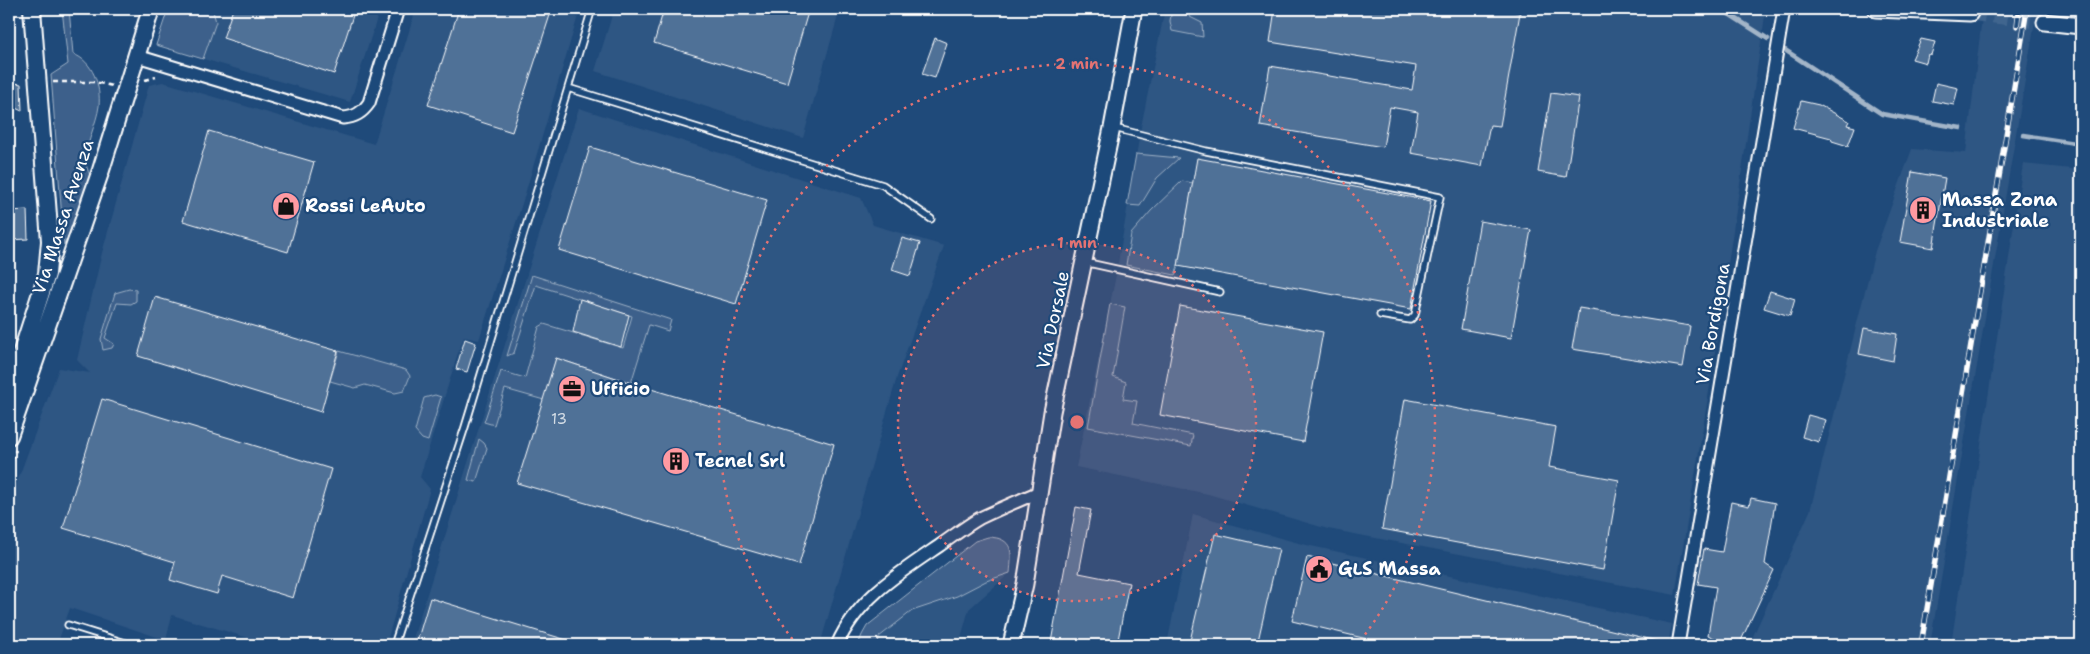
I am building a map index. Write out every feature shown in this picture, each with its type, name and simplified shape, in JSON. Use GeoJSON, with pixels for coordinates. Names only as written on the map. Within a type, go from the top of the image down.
{"type":"FeatureCollection","features":[{"type":"Feature","properties":{"kind":"main road","name":"Via Massa Avenza"},"geometry":{"type":"LineString","coordinates":[[9,392],[47,274],[50,241],[32,9]]}},
{"type":"Feature","properties":{"kind":"main road","name":"Via Massa Avenza"},"geometry":{"type":"LineString","coordinates":[[9,436],[56,303],[151,9]]}},
{"type":"Feature","properties":{"kind":"street"},"geometry":{"type":"LineString","coordinates":[[137,56],[343,118],[351,117],[363,111],[370,103],[398,9]]}},
{"type":"Feature","properties":{"kind":"street","name":"Via Dorsale"},"geometry":{"type":"LineString","coordinates":[[1011,645],[1026,584],[1052,412],[1112,128],[1134,9]]}},
{"type":"Feature","properties":{"kind":"street","name":"Via Bordigona"},"geometry":{"type":"LineString","coordinates":[[1678,645],[1784,9]]}},
{"type":"Feature","properties":{"kind":"street"},"geometry":{"type":"LineString","coordinates":[[1876,9],[1970,13]]}},
{"type":"Feature","properties":{"kind":"street"},"geometry":{"type":"LineString","coordinates":[[2045,22],[2081,26]]}},
{"type":"Feature","properties":{"kind":"street"},"geometry":{"type":"LineString","coordinates":[[837,645],[859,608],[908,566],[978,519],[1039,492]]}},
{"type":"Feature","properties":{"kind":"lane"},"geometry":{"type":"LineString","coordinates":[[394,645],[465,427],[592,9]]}},
{"type":"Feature","properties":{"kind":"lane"},"geometry":{"type":"LineString","coordinates":[[568,88],[883,185],[930,219]]}},
{"type":"Feature","properties":{"kind":"lane"},"geometry":{"type":"LineString","coordinates":[[1112,128],[1206,151],[1440,197],[1415,315],[1410,320],[1380,315]]}},
{"type":"Feature","properties":{"kind":"lane"},"geometry":{"type":"LineString","coordinates":[[1084,262],[1220,292]]}},
{"type":"Feature","properties":{"kind":"lane"},"geometry":{"type":"LineString","coordinates":[[68,625],[132,645]]}},
{"type":"Feature","properties":{"kind":"path"},"geometry":{"type":"LineString","coordinates":[[143,82],[154,76],[164,79]]}},
{"type":"Feature","properties":{"kind":"shaded area"},"geometry":{"type":"Polygon","coordinates":[[[62,9],[69,9],[73,54],[80,57],[91,68],[99,90],[98,113],[86,157],[86,164],[91,179],[64,245],[51,75],[68,64],[62,9]]]}},
{"type":"Feature","properties":{"kind":"shaded area"},"geometry":{"type":"Polygon","coordinates":[[[168,9],[380,9],[350,102],[156,45],[168,9]]]}},
{"type":"Feature","properties":{"kind":"shaded area"},"geometry":{"type":"Polygon","coordinates":[[[168,9],[211,9],[213,11],[216,22],[203,59],[156,45],[168,9]]]}},
{"type":"Feature","properties":{"kind":"shaded area"},"geometry":{"type":"Polygon","coordinates":[[[416,9],[580,9],[479,340],[464,337],[420,477],[430,489],[386,645],[272,645],[172,615],[166,640],[70,608],[58,642],[67,645],[9,645],[9,504],[59,368],[90,373],[77,360],[102,253],[149,85],[163,82],[374,144],[416,9]]]}},
{"type":"Feature","properties":{"kind":"shaded area"},"geometry":{"type":"Polygon","coordinates":[[[614,9],[840,9],[803,138],[595,71],[614,9]]]}},
{"type":"Feature","properties":{"kind":"shaded area"},"geometry":{"type":"Polygon","coordinates":[[[1165,9],[1766,9],[1710,385],[1675,595],[1328,529],[1208,494],[1076,467],[1116,275],[1141,127],[1165,9]]]}},
{"type":"Feature","properties":{"kind":"shaded area"},"geometry":{"type":"Polygon","coordinates":[[[1172,9],[1185,9],[1190,17],[1202,23],[1203,37],[1172,31],[1170,21],[1172,9]]]}},
{"type":"Feature","properties":{"kind":"shaded area"},"geometry":{"type":"Polygon","coordinates":[[[1983,9],[2037,9],[1930,645],[1749,645],[1810,511],[1875,251],[1912,149],[1966,153],[1983,9]]]}},
{"type":"Feature","properties":{"kind":"shaded area"},"geometry":{"type":"Polygon","coordinates":[[[579,108],[861,198],[873,225],[944,246],[897,377],[820,645],[411,645],[579,108]]]}},
{"type":"Feature","properties":{"kind":"shaded area"},"geometry":{"type":"Polygon","coordinates":[[[1136,154],[1179,158],[1157,178],[1140,206],[1127,205],[1136,154]]]}},
{"type":"Feature","properties":{"kind":"shaded area"},"geometry":{"type":"Polygon","coordinates":[[[2023,164],[2081,170],[2081,645],[1951,645],[2023,164]]]}},
{"type":"Feature","properties":{"kind":"shaded area"},"geometry":{"type":"Polygon","coordinates":[[[1182,181],[1193,183],[1175,275],[1126,265],[1131,234],[1151,211],[1182,181]]]}},
{"type":"Feature","properties":{"kind":"shaded area"},"geometry":{"type":"Polygon","coordinates":[[[532,275],[671,320],[668,331],[649,325],[631,383],[556,358],[544,400],[505,389],[494,425],[484,422],[501,371],[525,378],[539,327],[544,324],[623,348],[632,316],[536,285],[514,353],[507,356],[532,275]]]}},
{"type":"Feature","properties":{"kind":"shaded area"},"geometry":{"type":"Polygon","coordinates":[[[129,289],[136,290],[136,301],[131,304],[117,303],[105,338],[114,344],[112,348],[103,350],[101,339],[115,293],[129,289]]]}},
{"type":"Feature","properties":{"kind":"shaded area"},"geometry":{"type":"Polygon","coordinates":[[[1110,304],[1125,307],[1113,377],[1126,382],[1123,399],[1137,401],[1133,423],[1193,435],[1191,446],[1088,427],[1110,304]]]}},
{"type":"Feature","properties":{"kind":"shaded area"},"geometry":{"type":"Polygon","coordinates":[[[339,351],[406,370],[410,376],[404,391],[395,393],[365,385],[355,388],[330,381],[339,351]]]}},
{"type":"Feature","properties":{"kind":"shaded area"},"geometry":{"type":"Polygon","coordinates":[[[435,395],[441,397],[428,441],[422,439],[415,431],[424,398],[435,395]]]}},
{"type":"Feature","properties":{"kind":"shaded area"},"geometry":{"type":"Polygon","coordinates":[[[479,439],[487,448],[476,482],[468,480],[479,439]]]}},
{"type":"Feature","properties":{"kind":"shaded area"},"geometry":{"type":"Polygon","coordinates":[[[1193,514],[1302,544],[1672,624],[1668,645],[1167,645],[1193,514]]]}},
{"type":"Feature","properties":{"kind":"shaded area"},"geometry":{"type":"Polygon","coordinates":[[[988,537],[998,537],[1006,542],[1012,552],[1010,573],[969,609],[959,645],[858,645],[867,626],[975,541],[988,537]]]}},
{"type":"Feature","properties":{"kind":"shaded area"},"geometry":{"type":"Polygon","coordinates":[[[988,537],[1003,540],[1007,543],[1011,553],[1010,573],[986,581],[957,596],[912,611],[879,637],[878,645],[858,645],[867,626],[975,541],[988,537]]]}},
{"type":"Feature","properties":{"kind":"building"},"geometry":{"type":"Polygon","coordinates":[[[233,9],[355,9],[334,74],[223,38],[233,9]]]}},
{"type":"Feature","properties":{"kind":"building"},"geometry":{"type":"Polygon","coordinates":[[[459,9],[552,9],[512,132],[428,105],[459,9]]]}},
{"type":"Feature","properties":{"kind":"building"},"geometry":{"type":"Polygon","coordinates":[[[664,9],[809,9],[787,83],[654,43],[664,9]]]}},
{"type":"Feature","properties":{"kind":"building"},"geometry":{"type":"Polygon","coordinates":[[[1275,9],[1512,9],[1512,11],[1520,13],[1500,126],[1490,125],[1482,166],[1411,153],[1418,112],[1390,107],[1383,147],[1260,126],[1270,66],[1412,90],[1416,66],[1270,42],[1275,9]]]}},
{"type":"Feature","properties":{"kind":"building"},"geometry":{"type":"Polygon","coordinates":[[[935,38],[947,43],[935,78],[922,74],[935,38]]]}},
{"type":"Feature","properties":{"kind":"building"},"geometry":{"type":"Polygon","coordinates":[[[1921,39],[1935,42],[1931,55],[1928,54],[1926,63],[1912,59],[1921,39]]]}},
{"type":"Feature","properties":{"kind":"building"},"geometry":{"type":"Polygon","coordinates":[[[9,82],[21,84],[22,111],[9,105],[9,82]]]}},
{"type":"Feature","properties":{"kind":"building"},"geometry":{"type":"Polygon","coordinates":[[[1936,83],[1958,88],[1954,105],[1932,101],[1936,83]]]}},
{"type":"Feature","properties":{"kind":"building"},"geometry":{"type":"Polygon","coordinates":[[[1551,93],[1579,97],[1566,177],[1538,172],[1551,93]]]}},
{"type":"Feature","properties":{"kind":"building"},"geometry":{"type":"Polygon","coordinates":[[[1801,101],[1819,105],[1849,121],[1847,125],[1855,127],[1848,146],[1832,141],[1831,138],[1793,128],[1801,101]]]}},
{"type":"Feature","properties":{"kind":"building"},"geometry":{"type":"Polygon","coordinates":[[[209,131],[314,162],[288,252],[183,221],[209,131]]]}},
{"type":"Feature","properties":{"kind":"building"},"geometry":{"type":"Polygon","coordinates":[[[590,147],[767,200],[736,304],[559,250],[590,147]]]}},
{"type":"Feature","properties":{"kind":"building"},"geometry":{"type":"Polygon","coordinates":[[[1197,158],[1431,201],[1411,309],[1178,266],[1197,158]]]}},
{"type":"Feature","properties":{"kind":"building","name":"Massa Zona Industriale"},"geometry":{"type":"Polygon","coordinates":[[[1912,172],[1945,178],[1933,248],[1900,242],[1912,172]]]}},
{"type":"Feature","properties":{"kind":"building"},"geometry":{"type":"Polygon","coordinates":[[[27,210],[28,239],[9,240],[9,211],[27,210]]]}},
{"type":"Feature","properties":{"kind":"building"},"geometry":{"type":"Polygon","coordinates":[[[1480,221],[1531,230],[1511,338],[1461,329],[1480,221]]]}},
{"type":"Feature","properties":{"kind":"building"},"geometry":{"type":"Polygon","coordinates":[[[902,238],[920,243],[910,276],[892,270],[902,238]]]}},
{"type":"Feature","properties":{"kind":"building"},"geometry":{"type":"Polygon","coordinates":[[[1770,291],[1795,299],[1790,316],[1764,308],[1770,291]]]}},
{"type":"Feature","properties":{"kind":"building"},"geometry":{"type":"Polygon","coordinates":[[[155,297],[338,351],[321,412],[138,356],[155,297]]]}},
{"type":"Feature","properties":{"kind":"building"},"geometry":{"type":"Polygon","coordinates":[[[580,299],[629,315],[621,347],[573,332],[580,299]]]}},
{"type":"Feature","properties":{"kind":"building"},"geometry":{"type":"Polygon","coordinates":[[[1180,306],[1323,332],[1303,442],[1160,415],[1180,306]]]}},
{"type":"Feature","properties":{"kind":"building"},"geometry":{"type":"Polygon","coordinates":[[[1579,308],[1690,326],[1683,367],[1572,349],[1579,308]]]}},
{"type":"Feature","properties":{"kind":"building"},"geometry":{"type":"Polygon","coordinates":[[[1864,328],[1897,334],[1893,361],[1859,354],[1864,328]]]}},
{"type":"Feature","properties":{"kind":"building"},"geometry":{"type":"Polygon","coordinates":[[[465,339],[476,343],[467,372],[456,369],[465,339]]]}},
{"type":"Feature","properties":{"kind":"building","name":"Tecnel Srl"},"geometry":{"type":"Polygon","coordinates":[[[556,358],[631,383],[834,444],[799,565],[517,483],[556,358]]]}},
{"type":"Feature","properties":{"kind":"building"},"geometry":{"type":"Polygon","coordinates":[[[102,399],[331,469],[293,598],[222,576],[217,594],[170,580],[175,562],[63,528],[102,399]]]}},
{"type":"Feature","properties":{"kind":"building"},"geometry":{"type":"Polygon","coordinates":[[[1405,399],[1556,427],[1549,467],[1619,480],[1603,570],[1382,529],[1405,399]]]}},
{"type":"Feature","properties":{"kind":"building"},"geometry":{"type":"Polygon","coordinates":[[[1808,415],[1826,420],[1819,442],[1802,437],[1808,415]]]}},
{"type":"Feature","properties":{"kind":"building"},"geometry":{"type":"Polygon","coordinates":[[[1751,498],[1775,503],[1765,564],[1774,570],[1739,645],[1728,645],[1708,635],[1716,587],[1698,584],[1704,549],[1722,552],[1731,502],[1749,506],[1751,498]]]}},
{"type":"Feature","properties":{"kind":"building"},"geometry":{"type":"Polygon","coordinates":[[[1076,507],[1091,510],[1079,573],[1129,583],[1117,645],[1069,645],[1051,642],[1076,507]]]}},
{"type":"Feature","properties":{"kind":"building"},"geometry":{"type":"Polygon","coordinates":[[[1215,534],[1279,549],[1257,645],[1189,645],[1215,534]]]}},
{"type":"Feature","properties":{"kind":"building"},"geometry":{"type":"Polygon","coordinates":[[[1307,557],[1657,641],[1656,645],[1392,645],[1292,621],[1307,557]]]}},
{"type":"Feature","properties":{"kind":"building"},"geometry":{"type":"Polygon","coordinates":[[[430,598],[573,642],[572,645],[416,645],[430,598]]]}},
{"type":"Feature","properties":{"kind":"waterway"},"geometry":{"type":"LineString","coordinates":[[1721,9],[1768,39]]}},
{"type":"Feature","properties":{"kind":"waterway"},"geometry":{"type":"LineString","coordinates":[[1785,50],[1882,114],[1961,128]]}},
{"type":"Feature","properties":{"kind":"waterway"},"geometry":{"type":"LineString","coordinates":[[2023,135],[2081,144]]}},
{"type":"Feature","properties":{"kind":"tunnel"},"geometry":{"type":"LineString","coordinates":[[1970,13],[2045,22]]}},
{"type":"Feature","properties":{"kind":"railway"},"geometry":{"type":"LineString","coordinates":[[2017,26],[2019,9]]}},
{"type":"Feature","properties":{"kind":"railway"},"geometry":{"type":"LineString","coordinates":[[1921,645],[2027,9]]}},
{"type":"Feature","properties":{"kind":"place","name":"Rossi LeAuto"},"geometry":{"type":"Point","coordinates":[286,206]}},
{"type":"Feature","properties":{"kind":"place","name":"Massa Zona Industriale"},"geometry":{"type":"Point","coordinates":[1923,210]}},
{"type":"Feature","properties":{"kind":"place","name":"Ufficio"},"geometry":{"type":"Point","coordinates":[572,389]}},
{"type":"Feature","properties":{"kind":"place","name":"Tecnel Srl"},"geometry":{"type":"Point","coordinates":[676,461]}},
{"type":"Feature","properties":{"kind":"place","name":"GLS Massa"},"geometry":{"type":"Point","coordinates":[1319,569]}}]}
